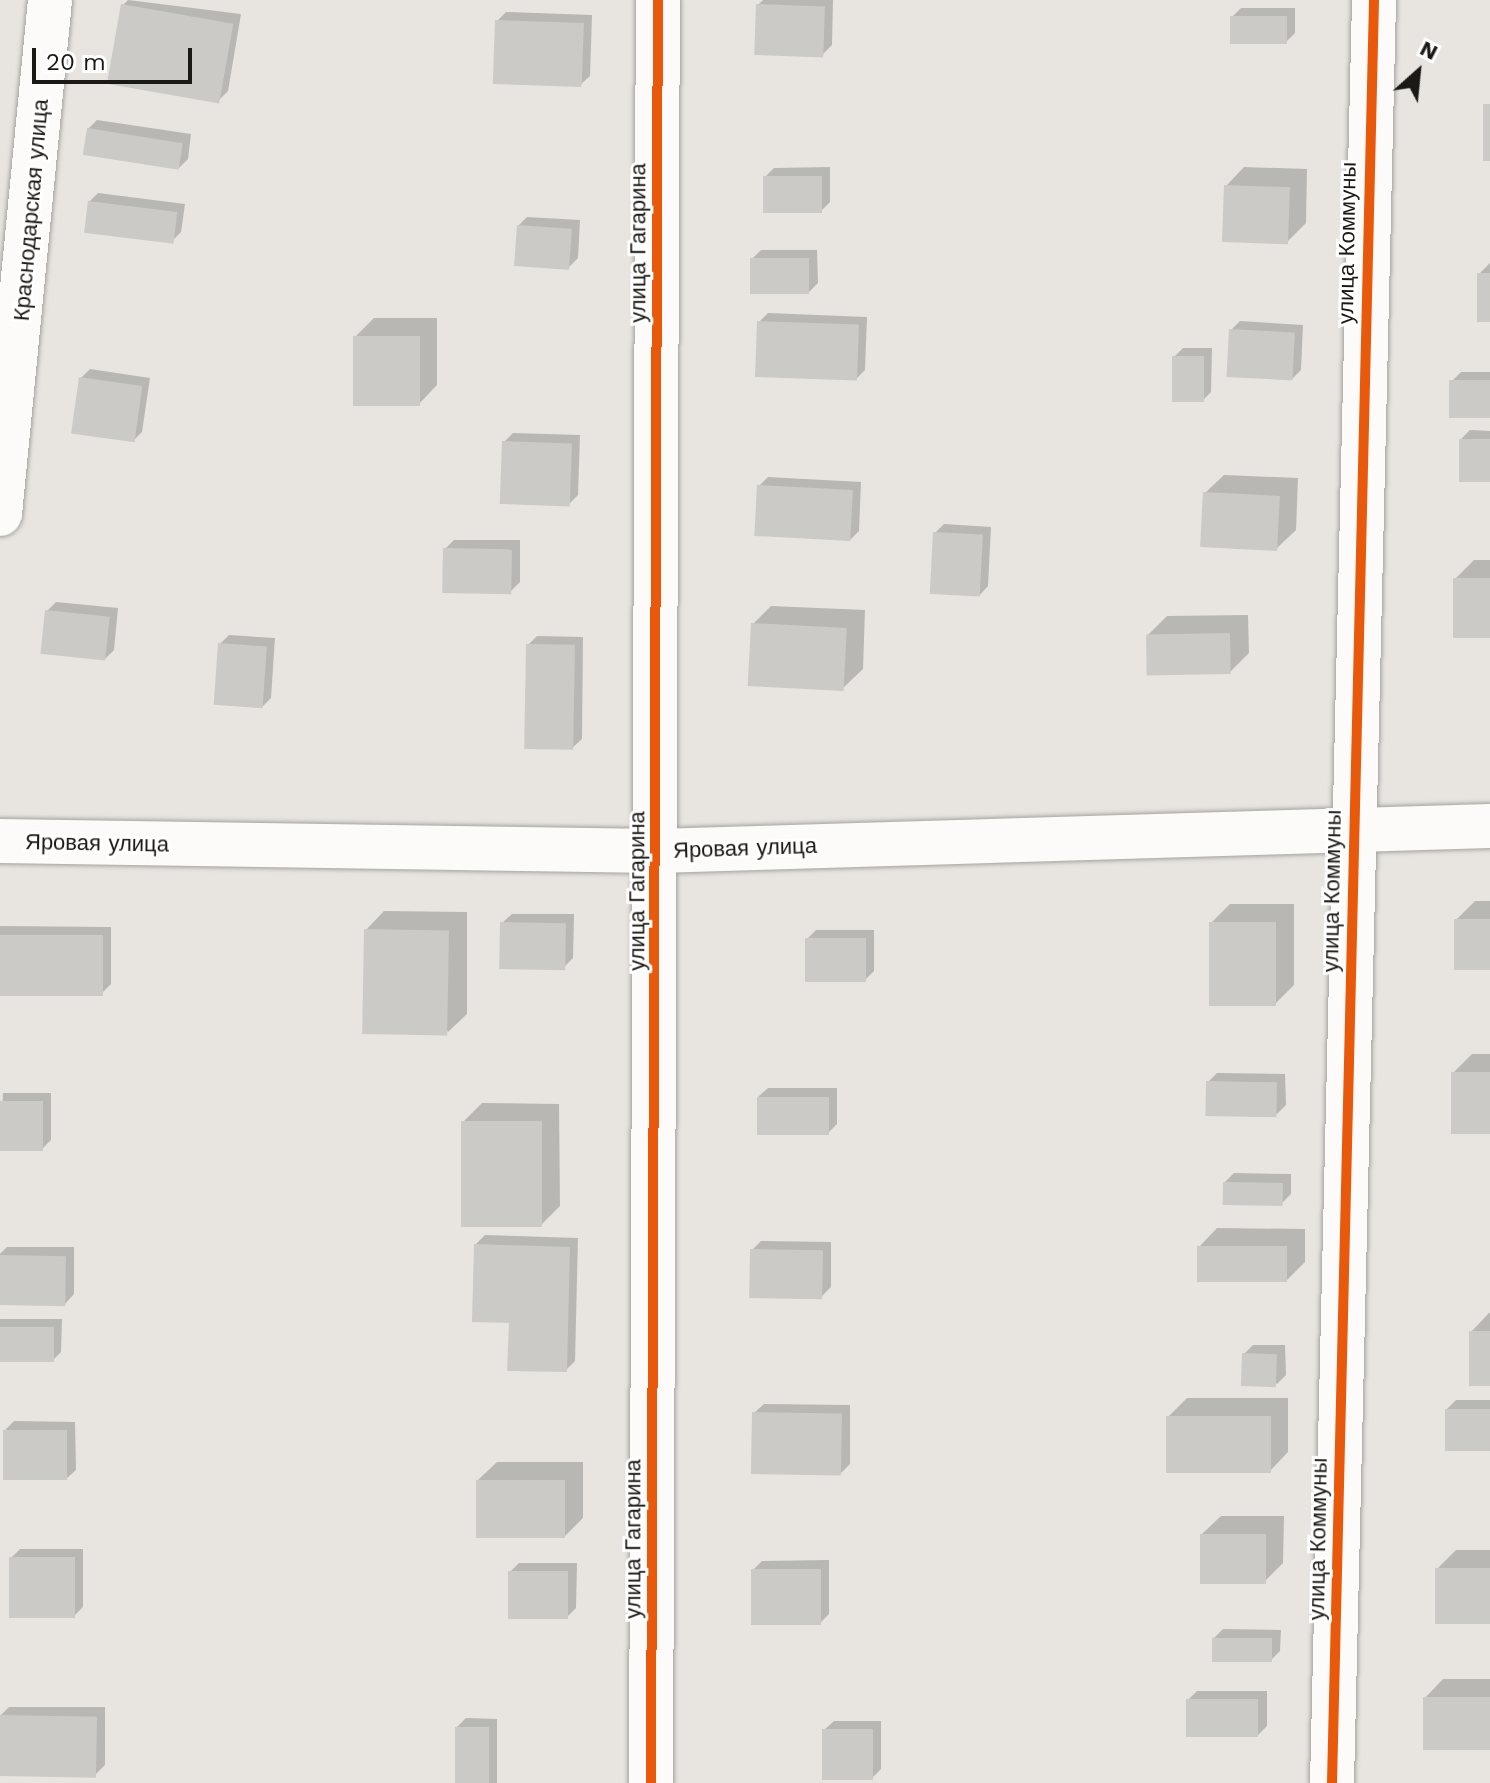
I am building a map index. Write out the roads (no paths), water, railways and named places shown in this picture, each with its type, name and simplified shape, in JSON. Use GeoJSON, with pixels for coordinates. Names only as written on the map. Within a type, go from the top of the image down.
{"type":"FeatureCollection","features":[{"type":"Feature","properties":{"kind":"street","name":"Краснодарская улица"},"geometry":{"type":"LineString","coordinates":[[0,514],[50,0]]}},
{"type":"Feature","properties":{"kind":"street","name":"улица Гагарина"},"geometry":{"type":"LineString","coordinates":[[651,1783],[658,0]]}},
{"type":"Feature","properties":{"kind":"street","name":"улица Коммуны"},"geometry":{"type":"LineString","coordinates":[[1332,1783],[1374,0]]}},
{"type":"Feature","properties":{"kind":"street","name":"Яровая улица"},"geometry":{"type":"LineString","coordinates":[[0,841],[657,851],[1490,826]]}}]}
